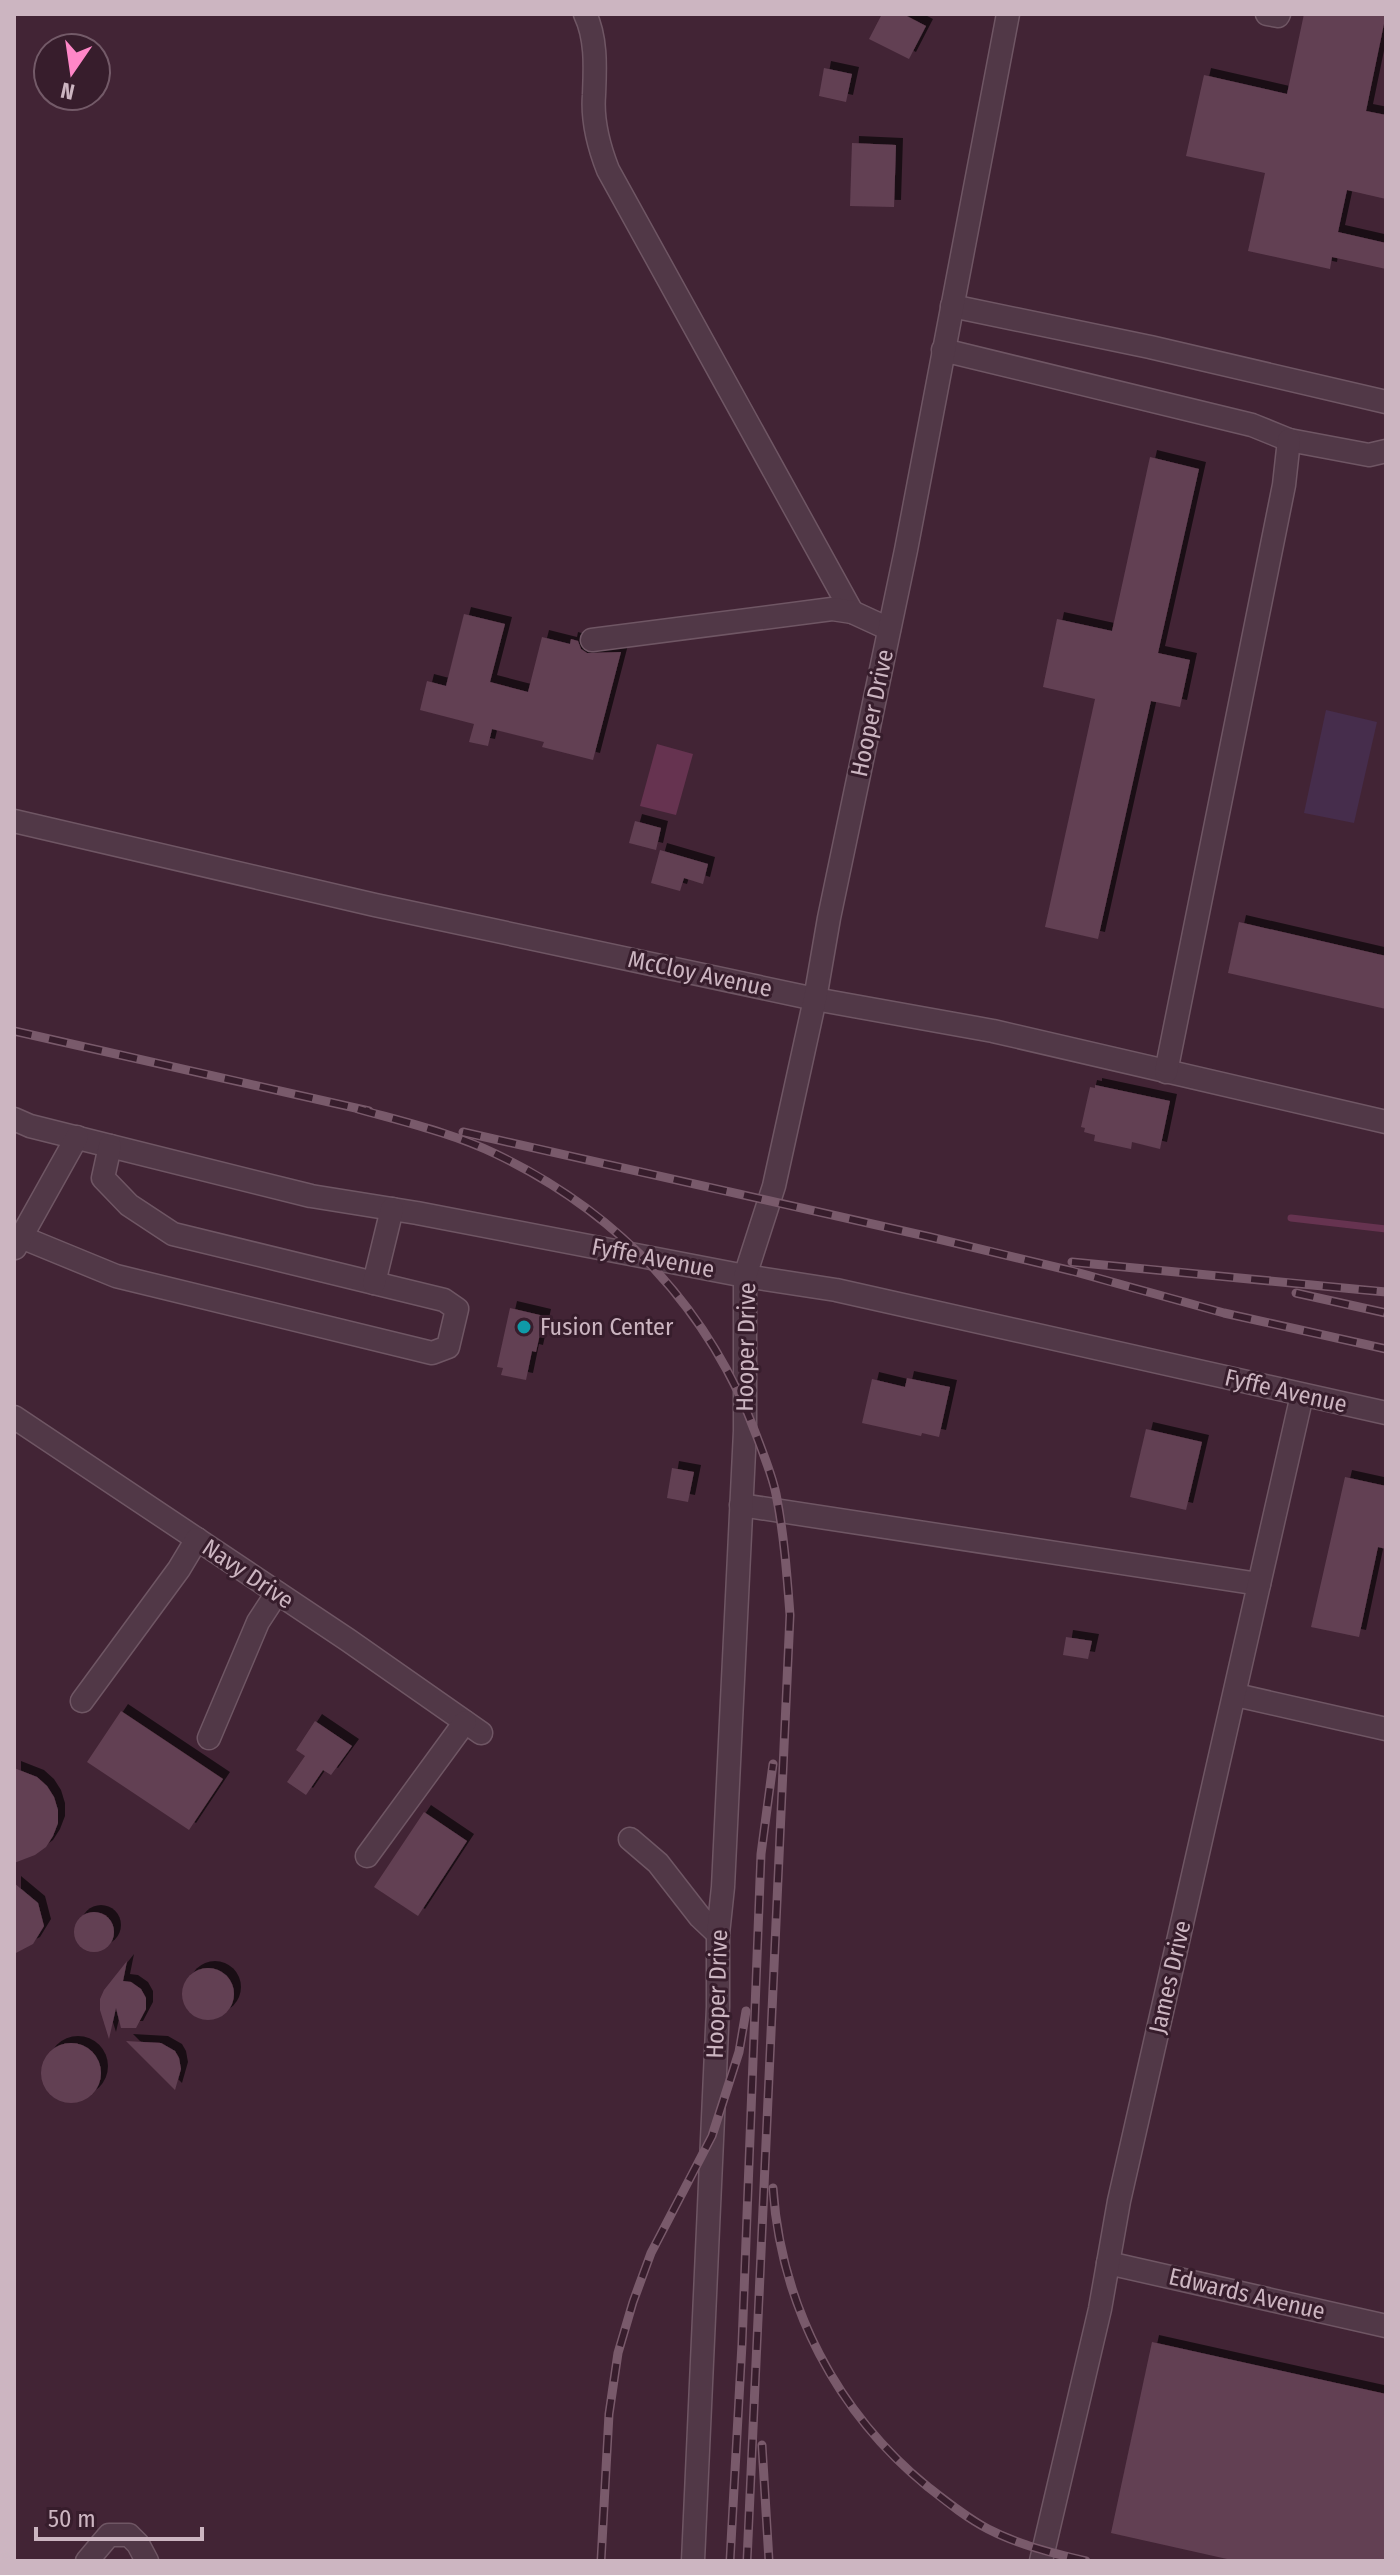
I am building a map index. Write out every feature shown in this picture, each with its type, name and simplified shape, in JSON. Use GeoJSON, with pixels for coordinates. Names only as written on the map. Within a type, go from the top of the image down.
{"type":"FeatureCollection","features":[{"type":"Feature","properties":{"kind":"street"},"geometry":{"type":"LineString","coordinates":[[585,14],[594,49],[596,81],[593,96],[597,128],[608,170],[852,612]]}},
{"type":"Feature","properties":{"kind":"street","name":"Hooper Drive"},"geometry":{"type":"LineString","coordinates":[[693,2561],[718,2007],[718,1934],[723,1887],[745,1431],[745,1276],[774,1186],[815,999],[1008,14]]}},
{"type":"Feature","properties":{"kind":"street"},"geometry":{"type":"LineString","coordinates":[[1267,14],[1279,14]]}},
{"type":"Feature","properties":{"kind":"street"},"geometry":{"type":"LineString","coordinates":[[952,306],[1150,347],[1386,402]]}},
{"type":"Feature","properties":{"kind":"street"},"geometry":{"type":"LineString","coordinates":[[943,350],[1252,425],[1289,440],[1369,455],[1386,451]]}},
{"type":"Feature","properties":{"kind":"street"},"geometry":{"type":"LineString","coordinates":[[1166,1072],[1284,485],[1289,440]]}},
{"type":"Feature","properties":{"kind":"street"},"geometry":{"type":"LineString","coordinates":[[592,640],[832,609],[852,612],[889,629]]}},
{"type":"Feature","properties":{"kind":"street","name":"McCloy Avenue"},"geometry":{"type":"LineString","coordinates":[[14,821],[375,905],[815,999],[993,1031],[1386,1122]]}},
{"type":"Feature","properties":{"kind":"street","name":"Fyffe Avenue"},"geometry":{"type":"LineString","coordinates":[[14,1119],[30,1126],[311,1196],[836,1290],[1386,1413]]}},
{"type":"Feature","properties":{"kind":"street"},"geometry":{"type":"LineString","coordinates":[[77,1137],[17,1243],[116,1276],[432,1353],[448,1347],[457,1309],[444,1300],[173,1234],[129,1205],[103,1178],[110,1146]]}},
{"type":"Feature","properties":{"kind":"street"},"geometry":{"type":"LineString","coordinates":[[374,1283],[392,1209]]}},
{"type":"Feature","properties":{"kind":"street","name":"James Drive"},"geometry":{"type":"LineString","coordinates":[[1041,2561],[1100,2309],[1119,2201],[1302,1395]]}},
{"type":"Feature","properties":{"kind":"street","name":"Navy Drive"},"geometry":{"type":"LineString","coordinates":[[14,1417],[473,1727],[367,1856]]}},
{"type":"Feature","properties":{"kind":"street"},"geometry":{"type":"LineString","coordinates":[[741,1505],[1259,1584]]}},
{"type":"Feature","properties":{"kind":"street"},"geometry":{"type":"LineString","coordinates":[[82,1701],[179,1569],[197,1539]]}},
{"type":"Feature","properties":{"kind":"street"},"geometry":{"type":"LineString","coordinates":[[209,1738],[258,1622],[277,1593]]}},
{"type":"Feature","properties":{"kind":"street"},"geometry":{"type":"LineString","coordinates":[[1236,1695],[1386,1729]]}},
{"type":"Feature","properties":{"kind":"street"},"geometry":{"type":"LineString","coordinates":[[630,1839],[658,1863],[700,1917],[718,1934]]}},
{"type":"Feature","properties":{"kind":"street","name":"Edwards Avenue"},"geometry":{"type":"LineString","coordinates":[[1108,2263],[1386,2326]]}},
{"type":"Feature","properties":{"kind":"street"},"geometry":{"type":"LineString","coordinates":[[87,2561],[109,2535],[129,2535],[147,2561]]}},
{"type":"Feature","properties":{"kind":"shaded area"},"geometry":{"type":"Polygon","coordinates":[[[1326,710],[1377,722],[1354,823],[1304,813],[1326,710]]]}},
{"type":"Feature","properties":{"kind":"shaded area"},"geometry":{"type":"Polygon","coordinates":[[[657,744],[693,754],[676,815],[640,806],[657,744]]]}},
{"type":"Feature","properties":{"kind":"building"},"geometry":{"type":"Polygon","coordinates":[[[882,14],[903,14],[926,26],[909,59],[869,39],[882,14]]]}},
{"type":"Feature","properties":{"kind":"building"},"geometry":{"type":"Polygon","coordinates":[[[1304,14],[1386,14],[1366,111],[1386,115],[1386,199],[1347,190],[1338,232],[1386,243],[1386,269],[1332,257],[1330,269],[1248,251],[1265,173],[1186,156],[1204,75],[1287,94],[1304,14]]]}},
{"type":"Feature","properties":{"kind":"building"},"geometry":{"type":"Polygon","coordinates":[[[824,68],[852,74],[846,102],[819,96],[824,68]]]}},
{"type":"Feature","properties":{"kind":"building"},"geometry":{"type":"Polygon","coordinates":[[[852,143],[896,145],[894,207],[850,206],[852,143]]]}},
{"type":"Feature","properties":{"kind":"building"},"geometry":{"type":"Polygon","coordinates":[[[1150,457],[1199,469],[1158,653],[1190,660],[1180,707],[1151,701],[1098,939],[1045,927],[1095,699],[1043,687],[1057,619],[1112,631],[1150,457]]]}},
{"type":"Feature","properties":{"kind":"building"},"geometry":{"type":"Polygon","coordinates":[[[464,614],[505,624],[490,682],[528,692],[542,637],[570,644],[571,639],[578,641],[587,653],[621,652],[593,760],[542,747],[544,742],[492,729],[488,746],[469,742],[474,724],[420,710],[427,681],[446,686],[464,614]]]}},
{"type":"Feature","properties":{"kind":"building"},"geometry":{"type":"Polygon","coordinates":[[[635,821],[661,828],[656,850],[629,843],[635,821]]]}},
{"type":"Feature","properties":{"kind":"building"},"geometry":{"type":"Polygon","coordinates":[[[660,850],[708,864],[703,884],[684,878],[680,891],[651,883],[660,850]]]}},
{"type":"Feature","properties":{"kind":"building"},"geometry":{"type":"Polygon","coordinates":[[[1239,922],[1386,956],[1386,1009],[1228,973],[1239,922]]]}},
{"type":"Feature","properties":{"kind":"building"},"geometry":{"type":"Polygon","coordinates":[[[1095,1085],[1170,1101],[1160,1149],[1132,1142],[1131,1149],[1094,1141],[1095,1135],[1084,1132],[1085,1128],[1081,1127],[1090,1087],[1095,1088],[1095,1085]]]}},
{"type":"Feature","properties":{"kind":"building","name":"Fusion Center"},"geometry":{"type":"Polygon","coordinates":[[[510,1308],[544,1316],[526,1380],[501,1375],[503,1368],[497,1367],[510,1308]]]}},
{"type":"Feature","properties":{"kind":"building"},"geometry":{"type":"Polygon","coordinates":[[[907,1378],[950,1387],[939,1437],[862,1423],[872,1379],[905,1387],[907,1378]]]}},
{"type":"Feature","properties":{"kind":"building"},"geometry":{"type":"Polygon","coordinates":[[[1146,1429],[1202,1442],[1186,1510],[1130,1497],[1146,1429]]]}},
{"type":"Feature","properties":{"kind":"building"},"geometry":{"type":"Polygon","coordinates":[[[672,1468],[694,1472],[688,1502],[667,1498],[672,1468]]]}},
{"type":"Feature","properties":{"kind":"building"},"geometry":{"type":"Polygon","coordinates":[[[1345,1477],[1386,1486],[1386,1549],[1378,1547],[1359,1637],[1311,1627],[1345,1477]]]}},
{"type":"Feature","properties":{"kind":"building"},"geometry":{"type":"Polygon","coordinates":[[[1066,1637],[1092,1641],[1088,1659],[1063,1655],[1066,1637]]]}},
{"type":"Feature","properties":{"kind":"building"},"geometry":{"type":"Polygon","coordinates":[[[121,1711],[223,1779],[189,1830],[87,1762],[121,1711]]]}},
{"type":"Feature","properties":{"kind":"building"},"geometry":{"type":"Polygon","coordinates":[[[315,1721],[352,1746],[331,1775],[323,1770],[306,1795],[287,1782],[305,1756],[296,1750],[315,1721]]]}},
{"type":"Feature","properties":{"kind":"building"},"geometry":{"type":"Polygon","coordinates":[[[14,1768],[37,1777],[47,1786],[58,1810],[58,1823],[46,1847],[14,1863],[14,1768]]]}},
{"type":"Feature","properties":{"kind":"building"},"geometry":{"type":"Polygon","coordinates":[[[424,1812],[467,1841],[418,1916],[374,1887],[424,1812]]]}},
{"type":"Feature","properties":{"kind":"building"},"geometry":{"type":"Polygon","coordinates":[[[14,1883],[38,1903],[44,1926],[33,1944],[14,1954],[14,1883]]]}},
{"type":"Feature","properties":{"kind":"building"},"geometry":{"type":"Polygon","coordinates":[[[94,1912],[108,1918],[114,1932],[108,1946],[94,1952],[80,1946],[74,1932],[80,1918],[94,1912]]]}},
{"type":"Feature","properties":{"kind":"building"},"geometry":{"type":"Polygon","coordinates":[[[127,1961],[123,1981],[141,1989],[146,1998],[146,2009],[136,2028],[121,2028],[116,2008],[109,2039],[100,2010],[100,1999],[127,1961]]]}},
{"type":"Feature","properties":{"kind":"building"},"geometry":{"type":"Polygon","coordinates":[[[208,1968],[227,1975],[234,1994],[227,2013],[208,2020],[189,2013],[182,1994],[189,1975],[208,1968]]]}},
{"type":"Feature","properties":{"kind":"building"},"geometry":{"type":"Polygon","coordinates":[[[126,2041],[161,2043],[175,2051],[181,2069],[175,2090],[126,2041]]]}},
{"type":"Feature","properties":{"kind":"building"},"geometry":{"type":"Polygon","coordinates":[[[71,2043],[92,2052],[101,2073],[92,2094],[71,2103],[50,2094],[41,2073],[50,2052],[71,2043]]]}},
{"type":"Feature","properties":{"kind":"building"},"geometry":{"type":"Polygon","coordinates":[[[1152,2342],[1386,2394],[1386,2561],[1236,2561],[1111,2533],[1152,2342]]]}},
{"type":"Feature","properties":{"kind":"waterway"},"geometry":{"type":"LineString","coordinates":[[1291,1218],[1386,1229]]}},
{"type":"Feature","properties":{"kind":"railway"},"geometry":{"type":"LineString","coordinates":[[14,1031],[369,1111]]}},
{"type":"Feature","properties":{"kind":"railway"},"geometry":{"type":"LineString","coordinates":[[358,1109],[446,1134],[496,1154],[582,1205],[620,1236],[655,1270],[714,1347],[757,1437],[774,1487],[783,1539],[790,1615],[747,2561]]}},
{"type":"Feature","properties":{"kind":"railway"},"geometry":{"type":"LineString","coordinates":[[463,1132],[930,1237],[1072,1271],[1224,1313],[1386,1349]]}},
{"type":"Feature","properties":{"kind":"railway"},"geometry":{"type":"LineString","coordinates":[[1072,1262],[1386,1292]]}},
{"type":"Feature","properties":{"kind":"railway"},"geometry":{"type":"LineString","coordinates":[[1296,1293],[1386,1313]]}},
{"type":"Feature","properties":{"kind":"railway"},"geometry":{"type":"LineString","coordinates":[[730,2561],[742,2344],[761,1854],[773,1764]]}},
{"type":"Feature","properties":{"kind":"railway"},"geometry":{"type":"LineString","coordinates":[[601,2561],[609,2414],[618,2353],[651,2253],[712,2136],[739,2052],[746,2011]]}},
{"type":"Feature","properties":{"kind":"railway"},"geometry":{"type":"LineString","coordinates":[[773,2188],[778,2232],[802,2315],[819,2354],[867,2426],[928,2487],[972,2520],[1024,2544],[1086,2561]]}},
{"type":"Feature","properties":{"kind":"railway"},"geometry":{"type":"LineString","coordinates":[[762,2445],[769,2561]]}},
{"type":"Feature","properties":{"kind":"place","name":"Fusion Center"},"geometry":{"type":"Point","coordinates":[524,1327]}}]}
